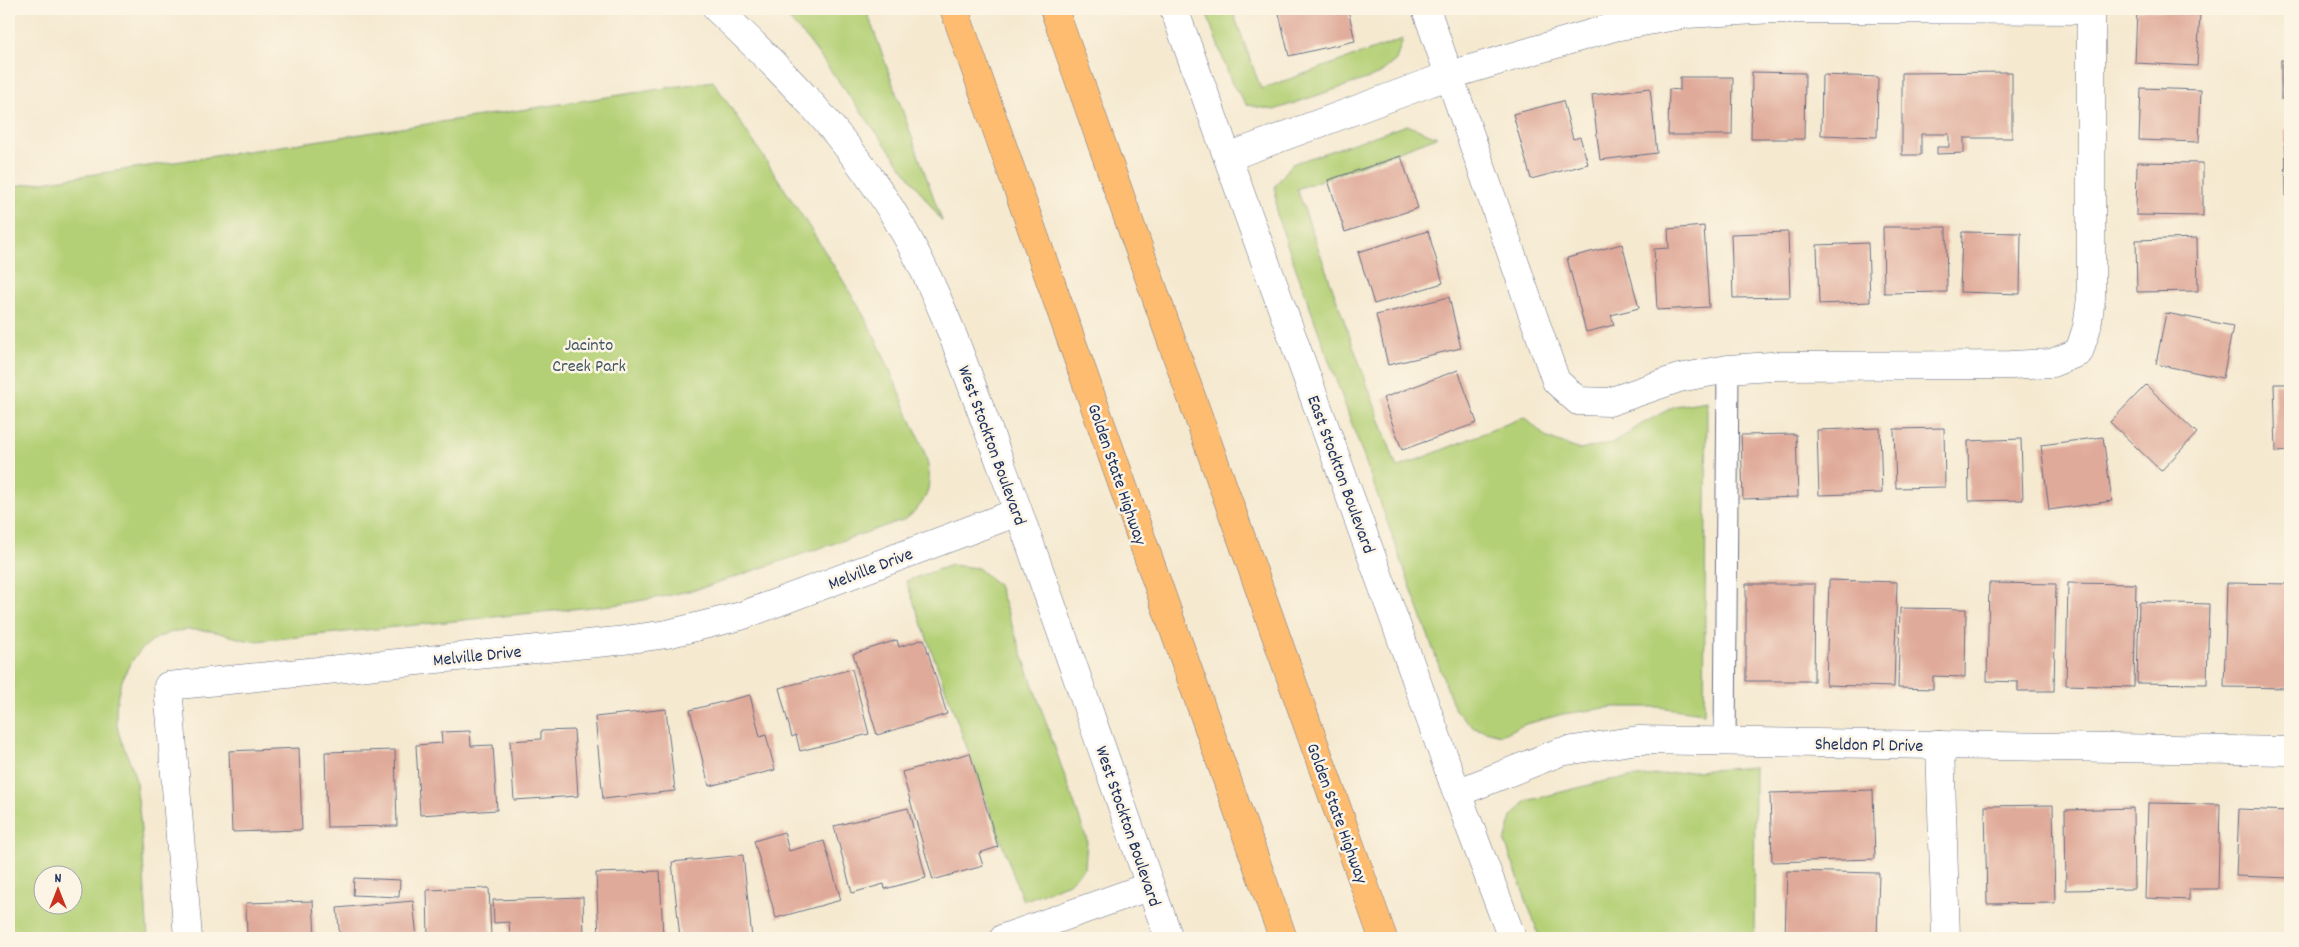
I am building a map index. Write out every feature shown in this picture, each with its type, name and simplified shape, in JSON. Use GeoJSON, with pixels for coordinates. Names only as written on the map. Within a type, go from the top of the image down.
{"type":"FeatureCollection","features":[{"type":"Feature","properties":{"kind":"highway","name":"Golden State Highway"},"geometry":{"type":"LineString","coordinates":[[954,9],[1283,938]]}},
{"type":"Feature","properties":{"kind":"highway","name":"Golden State Highway"},"geometry":{"type":"LineString","coordinates":[[1054,9],[1383,938]]}},
{"type":"Feature","properties":{"kind":"street","name":"West Stockton Boulevard"},"geometry":{"type":"LineString","coordinates":[[717,9],[780,68],[822,114],[861,164],[895,216],[939,300],[1018,512],[1169,938]]}},
{"type":"Feature","properties":{"kind":"street","name":"East Stockton Boulevard"},"geometry":{"type":"LineString","coordinates":[[1174,9],[1457,793],[1512,938]]}},
{"type":"Feature","properties":{"kind":"street"},"geometry":{"type":"LineString","coordinates":[[1228,157],[1450,75],[1614,27],[1687,14],[1774,9],[2091,10],[2091,298],[2087,327],[2079,352],[2052,363],[2019,365],[1771,366],[1728,369],[1679,378],[1609,402],[1578,401],[1556,381],[1450,75],[1426,9]]}},
{"type":"Feature","properties":{"kind":"street","name":"Melville Drive"},"geometry":{"type":"LineString","coordinates":[[188,938],[168,686],[617,641],[667,634],[741,616],[1018,512]]}},
{"type":"Feature","properties":{"kind":"street","name":"Sheldon Pl Drive"},"geometry":{"type":"LineString","coordinates":[[1457,793],[1560,752],[1638,740],[2290,751]]}},
{"type":"Feature","properties":{"kind":"street"},"geometry":{"type":"LineString","coordinates":[[1940,745],[1946,938]]}},
{"type":"Feature","properties":{"kind":"street"},"geometry":{"type":"LineString","coordinates":[[1004,938],[1150,886]]}},
{"type":"Feature","properties":{"kind":"lane"},"geometry":{"type":"LineString","coordinates":[[1726,742],[1728,369]]}},
{"type":"Feature","properties":{"kind":"green space"},"geometry":{"type":"Polygon","coordinates":[[[779,9],[866,9],[942,221],[808,40],[779,9]]]}},
{"type":"Feature","properties":{"kind":"green space"},"geometry":{"type":"Polygon","coordinates":[[[1205,9],[1232,9],[1261,89],[1403,39],[1396,60],[1378,75],[1274,110],[1247,105],[1232,84],[1205,9]]]}},
{"type":"Feature","properties":{"kind":"green space","name":"Jacinto Creek Park"},"geometry":{"type":"Polygon","coordinates":[[[713,81],[806,221],[866,320],[923,447],[928,465],[929,482],[927,494],[918,507],[906,519],[702,588],[622,604],[257,641],[199,630],[177,631],[164,635],[152,641],[132,660],[120,685],[116,713],[119,733],[136,783],[142,841],[148,938],[9,938],[9,187],[713,81]]]}},
{"type":"Feature","properties":{"kind":"green space"},"geometry":{"type":"Polygon","coordinates":[[[1407,125],[1437,137],[1297,189],[1397,468],[1524,417],[1547,438],[1580,450],[1615,442],[1642,424],[1675,406],[1707,401],[1704,713],[1658,707],[1613,707],[1563,714],[1526,724],[1501,735],[1474,728],[1455,710],[1277,216],[1275,186],[1292,164],[1407,125]]]}},
{"type":"Feature","properties":{"kind":"green space"},"geometry":{"type":"Polygon","coordinates":[[[951,565],[978,568],[998,585],[1087,840],[1085,867],[1069,883],[1023,901],[906,581],[951,565]]]}},
{"type":"Feature","properties":{"kind":"green space"},"geometry":{"type":"Polygon","coordinates":[[[1755,767],[1754,938],[1540,938],[1505,842],[1512,817],[1526,801],[1609,780],[1755,767]]]}},
{"type":"Feature","properties":{"kind":"building"},"geometry":{"type":"Polygon","coordinates":[[[1278,9],[1348,9],[1355,41],[1289,56],[1278,9]]]}},
{"type":"Feature","properties":{"kind":"building"},"geometry":{"type":"Polygon","coordinates":[[[2137,10],[2200,13],[2197,66],[2135,63],[2137,10]]]}},
{"type":"Feature","properties":{"kind":"building"},"geometry":{"type":"Polygon","coordinates":[[[2281,60],[2290,60],[2290,99],[2281,99],[2281,60]]]}},
{"type":"Feature","properties":{"kind":"building"},"geometry":{"type":"Polygon","coordinates":[[[1752,72],[1805,73],[1804,139],[1751,139],[1752,72]]]}},
{"type":"Feature","properties":{"kind":"building"},"geometry":{"type":"Polygon","coordinates":[[[2012,72],[2012,138],[1964,138],[1964,153],[1937,154],[1937,147],[1949,147],[1949,134],[1921,134],[1921,155],[1902,155],[1902,73],[2012,72]]]}},
{"type":"Feature","properties":{"kind":"building"},"geometry":{"type":"Polygon","coordinates":[[[1822,75],[1878,77],[1877,137],[1821,135],[1822,75]]]}},
{"type":"Feature","properties":{"kind":"building"},"geometry":{"type":"Polygon","coordinates":[[[1680,77],[1733,77],[1732,135],[1668,135],[1669,89],[1680,90],[1680,77]]]}},
{"type":"Feature","properties":{"kind":"building"},"geometry":{"type":"Polygon","coordinates":[[[1650,88],[1657,153],[1600,160],[1592,95],[1650,88]]]}},
{"type":"Feature","properties":{"kind":"building"},"geometry":{"type":"Polygon","coordinates":[[[2141,88],[2201,90],[2199,142],[2139,140],[2141,88]]]}},
{"type":"Feature","properties":{"kind":"building"},"geometry":{"type":"Polygon","coordinates":[[[1563,101],[1573,139],[1580,137],[1588,164],[1531,179],[1513,114],[1563,101]]]}},
{"type":"Feature","properties":{"kind":"building"},"geometry":{"type":"Polygon","coordinates":[[[2285,129],[2290,129],[2290,196],[2286,196],[2285,129]]]}},
{"type":"Feature","properties":{"kind":"building"},"geometry":{"type":"Polygon","coordinates":[[[1401,156],[1418,208],[1345,232],[1328,180],[1401,156]]]}},
{"type":"Feature","properties":{"kind":"building"},"geometry":{"type":"Polygon","coordinates":[[[2137,162],[2203,163],[2203,216],[2136,215],[2137,162]]]}},
{"type":"Feature","properties":{"kind":"building"},"geometry":{"type":"Polygon","coordinates":[[[1704,226],[1709,307],[1657,310],[1654,249],[1669,248],[1668,229],[1704,226]]]}},
{"type":"Feature","properties":{"kind":"building"},"geometry":{"type":"Polygon","coordinates":[[[1883,227],[1946,227],[1947,292],[1884,293],[1883,227]]]}},
{"type":"Feature","properties":{"kind":"building"},"geometry":{"type":"Polygon","coordinates":[[[1428,231],[1443,283],[1374,304],[1358,252],[1428,231]]]}},
{"type":"Feature","properties":{"kind":"building"},"geometry":{"type":"Polygon","coordinates":[[[1788,232],[1790,297],[1733,298],[1731,234],[1788,232]]]}},
{"type":"Feature","properties":{"kind":"building"},"geometry":{"type":"Polygon","coordinates":[[[1962,232],[2021,233],[2020,294],[1960,292],[1962,232]]]}},
{"type":"Feature","properties":{"kind":"building"},"geometry":{"type":"Polygon","coordinates":[[[2197,238],[2198,291],[2137,292],[2136,240],[2197,238]]]}},
{"type":"Feature","properties":{"kind":"building"},"geometry":{"type":"Polygon","coordinates":[[[1868,243],[1870,302],[1819,304],[1817,245],[1868,243]]]}},
{"type":"Feature","properties":{"kind":"building"},"geometry":{"type":"Polygon","coordinates":[[[1622,244],[1639,308],[1611,315],[1614,325],[1586,332],[1567,258],[1622,244]]]}},
{"type":"Feature","properties":{"kind":"building"},"geometry":{"type":"Polygon","coordinates":[[[1449,297],[1461,348],[1388,365],[1376,315],[1449,297]]]}},
{"type":"Feature","properties":{"kind":"building"},"geometry":{"type":"Polygon","coordinates":[[[2286,303],[2290,303],[2290,369],[2289,369],[2286,303]]]}},
{"type":"Feature","properties":{"kind":"building"},"geometry":{"type":"Polygon","coordinates":[[[2166,313],[2233,326],[2223,378],[2156,364],[2166,313]]]}},
{"type":"Feature","properties":{"kind":"building"},"geometry":{"type":"Polygon","coordinates":[[[1458,370],[1477,423],[1402,450],[1383,398],[1458,370]]]}},
{"type":"Feature","properties":{"kind":"building"},"geometry":{"type":"Polygon","coordinates":[[[2274,384],[2290,384],[2290,451],[2276,452],[2274,384]]]}},
{"type":"Feature","properties":{"kind":"building"},"geometry":{"type":"Polygon","coordinates":[[[2146,385],[2197,433],[2161,471],[2110,422],[2146,385]]]}},
{"type":"Feature","properties":{"kind":"building"},"geometry":{"type":"Polygon","coordinates":[[[1880,428],[1882,493],[1819,495],[1817,430],[1880,428]]]}},
{"type":"Feature","properties":{"kind":"building"},"geometry":{"type":"Polygon","coordinates":[[[1944,428],[1945,487],[1896,488],[1894,429],[1944,428]]]}},
{"type":"Feature","properties":{"kind":"building"},"geometry":{"type":"Polygon","coordinates":[[[1796,434],[1798,497],[1743,499],[1741,435],[1796,434]]]}},
{"type":"Feature","properties":{"kind":"building"},"geometry":{"type":"Polygon","coordinates":[[[2103,437],[2112,501],[2049,510],[2041,445],[2103,437]]]}},
{"type":"Feature","properties":{"kind":"building"},"geometry":{"type":"Polygon","coordinates":[[[2021,439],[2023,500],[1969,501],[1968,441],[2021,439]]]}},
{"type":"Feature","properties":{"kind":"building"},"geometry":{"type":"Polygon","coordinates":[[[1829,580],[1897,582],[1894,687],[1826,685],[1829,580]]]}},
{"type":"Feature","properties":{"kind":"building"},"geometry":{"type":"Polygon","coordinates":[[[1989,583],[2056,584],[2054,691],[2018,691],[2018,682],[1987,681],[1989,583]]]}},
{"type":"Feature","properties":{"kind":"building"},"geometry":{"type":"Polygon","coordinates":[[[2068,583],[2136,584],[2134,687],[2066,685],[2068,583]]]}},
{"type":"Feature","properties":{"kind":"building"},"geometry":{"type":"Polygon","coordinates":[[[2227,583],[2290,584],[2290,688],[2224,687],[2227,583]]]}},
{"type":"Feature","properties":{"kind":"building"},"geometry":{"type":"Polygon","coordinates":[[[1746,584],[1815,584],[1814,681],[1746,681],[1746,584]]]}},
{"type":"Feature","properties":{"kind":"building"},"geometry":{"type":"Polygon","coordinates":[[[2139,602],[2209,604],[2207,684],[2137,683],[2139,602]]]}},
{"type":"Feature","properties":{"kind":"building"},"geometry":{"type":"Polygon","coordinates":[[[1900,608],[1966,609],[1965,677],[1933,676],[1933,689],[1898,688],[1900,608]]]}},
{"type":"Feature","properties":{"kind":"building"},"geometry":{"type":"Polygon","coordinates":[[[924,639],[947,714],[877,735],[853,654],[897,640],[899,647],[924,639]]]}},
{"type":"Feature","properties":{"kind":"building"},"geometry":{"type":"Polygon","coordinates":[[[852,669],[869,734],[800,751],[796,735],[792,737],[779,688],[852,669]]]}},
{"type":"Feature","properties":{"kind":"building"},"geometry":{"type":"Polygon","coordinates":[[[750,695],[760,737],[766,735],[775,770],[709,786],[690,710],[750,695]]]}},
{"type":"Feature","properties":{"kind":"building"},"geometry":{"type":"Polygon","coordinates":[[[666,709],[675,791],[603,799],[595,717],[666,709]]]}},
{"type":"Feature","properties":{"kind":"building"},"geometry":{"type":"Polygon","coordinates":[[[574,730],[578,796],[514,800],[510,741],[541,739],[541,731],[574,730]]]}},
{"type":"Feature","properties":{"kind":"building"},"geometry":{"type":"Polygon","coordinates":[[[470,731],[471,746],[493,745],[497,810],[420,815],[416,745],[442,743],[441,732],[470,731]]]}},
{"type":"Feature","properties":{"kind":"building"},"geometry":{"type":"Polygon","coordinates":[[[299,748],[302,830],[232,832],[229,751],[299,748]]]}},
{"type":"Feature","properties":{"kind":"building"},"geometry":{"type":"Polygon","coordinates":[[[395,750],[397,826],[327,827],[325,752],[395,750]]]}},
{"type":"Feature","properties":{"kind":"building"},"geometry":{"type":"Polygon","coordinates":[[[970,753],[998,847],[979,853],[983,866],[933,880],[902,772],[970,753]]]}},
{"type":"Feature","properties":{"kind":"building"},"geometry":{"type":"Polygon","coordinates":[[[1873,790],[1875,859],[1772,862],[1770,793],[1873,790]]]}},
{"type":"Feature","properties":{"kind":"building"},"geometry":{"type":"Polygon","coordinates":[[[2148,803],[2220,804],[2218,889],[2189,889],[2189,900],[2145,898],[2148,803]]]}},
{"type":"Feature","properties":{"kind":"building"},"geometry":{"type":"Polygon","coordinates":[[[2053,805],[2055,903],[1987,904],[1985,806],[2053,805]]]}},
{"type":"Feature","properties":{"kind":"building"},"geometry":{"type":"Polygon","coordinates":[[[908,808],[926,878],[885,889],[884,884],[852,893],[834,826],[908,808]]]}},
{"type":"Feature","properties":{"kind":"building"},"geometry":{"type":"Polygon","coordinates":[[[2133,808],[2134,889],[2066,890],[2065,810],[2133,808]]]}},
{"type":"Feature","properties":{"kind":"building"},"geometry":{"type":"Polygon","coordinates":[[[2239,809],[2290,811],[2290,878],[2236,876],[2239,809]]]}},
{"type":"Feature","properties":{"kind":"building"},"geometry":{"type":"Polygon","coordinates":[[[784,832],[789,851],[824,841],[841,900],[776,918],[754,841],[784,832]]]}},
{"type":"Feature","properties":{"kind":"building"},"geometry":{"type":"Polygon","coordinates":[[[743,855],[752,938],[712,938],[712,936],[680,938],[672,862],[743,855]]]}},
{"type":"Feature","properties":{"kind":"building"},"geometry":{"type":"Polygon","coordinates":[[[660,871],[663,938],[599,938],[596,873],[660,871]]]}},
{"type":"Feature","properties":{"kind":"building"},"geometry":{"type":"Polygon","coordinates":[[[1787,871],[1879,873],[1877,938],[1785,938],[1787,871]]]}},
{"type":"Feature","properties":{"kind":"building"},"geometry":{"type":"Polygon","coordinates":[[[354,878],[400,880],[399,897],[353,895],[354,878]]]}},
{"type":"Feature","properties":{"kind":"building"},"geometry":{"type":"Polygon","coordinates":[[[489,888],[491,938],[428,938],[427,890],[489,888]]]}},
{"type":"Feature","properties":{"kind":"building"},"geometry":{"type":"Polygon","coordinates":[[[583,897],[584,938],[510,938],[509,922],[494,923],[493,900],[583,897]]]}},
{"type":"Feature","properties":{"kind":"building"},"geometry":{"type":"Polygon","coordinates":[[[313,901],[315,938],[247,938],[246,903],[313,901]]]}},
{"type":"Feature","properties":{"kind":"building"},"geometry":{"type":"Polygon","coordinates":[[[413,901],[417,938],[340,938],[337,908],[413,901]]]}}]}
